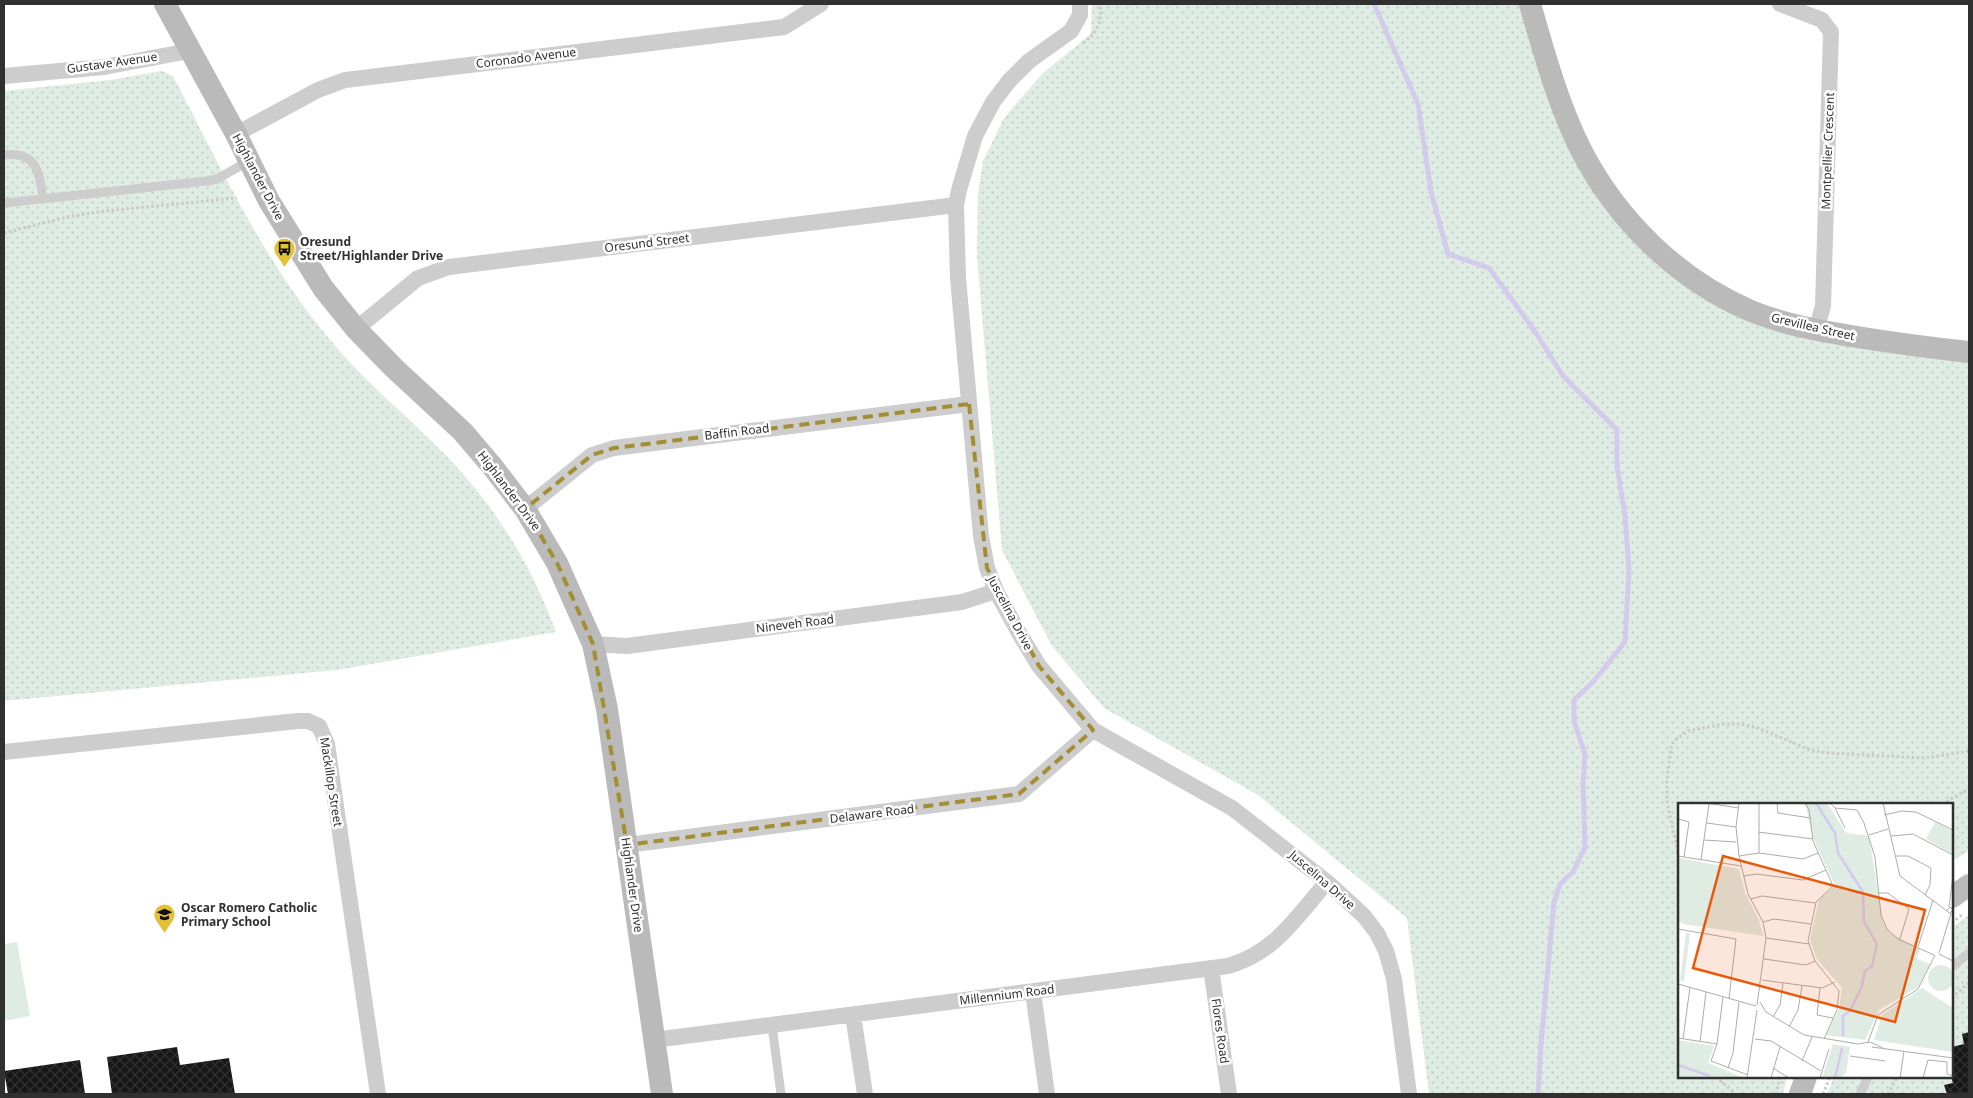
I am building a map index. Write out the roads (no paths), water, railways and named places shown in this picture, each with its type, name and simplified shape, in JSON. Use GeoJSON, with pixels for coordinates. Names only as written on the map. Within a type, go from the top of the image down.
{"type":"FeatureCollection","features":[{"type":"Feature","properties":{"kind":"street","name":"Highlander Drive"},"geometry":{"type":"LineString","coordinates":[[165,4],[236,134],[269,202],[323,288],[356,329],[394,368],[462,431],[525,509],[557,563],[593,644],[607,709],[662,1094]]}},
{"type":"Feature","properties":{"kind":"street","name":"Coronado Avenue"},"geometry":{"type":"LineString","coordinates":[[236,134],[318,90],[345,80],[784,27],[821,4]]}},
{"type":"Feature","properties":{"kind":"street","name":"Juscelina Drive"},"geometry":{"type":"LineString","coordinates":[[1080,4],[1080,15],[1071,31],[1029,61],[1009,81],[993,102],[970,149],[956,205],[958,278],[980,536],[987,568],[996,591],[1039,666],[1093,730],[1232,808],[1326,882],[1364,916],[1378,933],[1386,951],[1394,979],[1409,1094]]}},
{"type":"Feature","properties":{"kind":"street","name":"Grevillea Street"},"geometry":{"type":"LineString","coordinates":[[1530,4],[1546,62],[1581,150],[1620,211],[1650,244],[1702,285],[1751,311],[1816,330],[1969,352]]}},
{"type":"Feature","properties":{"kind":"street","name":"Montpellier Crescent"},"geometry":{"type":"LineString","coordinates":[[1780,4],[1822,20],[1831,32],[1823,306],[1816,330]]}},
{"type":"Feature","properties":{"kind":"street","name":"Gustave Avenue"},"geometry":{"type":"LineString","coordinates":[[4,76],[104,67],[189,51]]}},
{"type":"Feature","properties":{"kind":"street","name":"Oresund Street"},"geometry":{"type":"LineString","coordinates":[[356,329],[418,278],[449,267],[956,205]]}},
{"type":"Feature","properties":{"kind":"street","name":"Baffin Road"},"geometry":{"type":"LineString","coordinates":[[525,509],[592,455],[614,448],[969,404]]}},
{"type":"Feature","properties":{"kind":"street","name":"Nineveh Road"},"geometry":{"type":"LineString","coordinates":[[593,644],[628,646],[962,602],[996,591]]}},
{"type":"Feature","properties":{"kind":"street","name":"Mackillop Street"},"geometry":{"type":"LineString","coordinates":[[4,752],[298,721],[308,721],[319,726],[327,744],[378,1094]]}},
{"type":"Feature","properties":{"kind":"street","name":"Delaware Road"},"geometry":{"type":"LineString","coordinates":[[627,844],[1019,794],[1093,730]]}},
{"type":"Feature","properties":{"kind":"street","name":"Millennium Road"},"geometry":{"type":"LineString","coordinates":[[654,1040],[1236,964],[1259,955],[1274,942],[1326,882]]}},
{"type":"Feature","properties":{"kind":"street"},"geometry":{"type":"LineString","coordinates":[[1953,895],[1969,885]]}},
{"type":"Feature","properties":{"kind":"street","name":"Flores Road"},"geometry":{"type":"LineString","coordinates":[[1211,968],[1229,1094]]}},
{"type":"Feature","properties":{"kind":"street"},"geometry":{"type":"LineString","coordinates":[[1033,992],[1047,1094]]}},
{"type":"Feature","properties":{"kind":"street"},"geometry":{"type":"LineString","coordinates":[[853,1015],[865,1094]]}},
{"type":"Feature","properties":{"kind":"street"},"geometry":{"type":"LineString","coordinates":[[1800,1094],[1806,1078]]}},
{"type":"Feature","properties":{"kind":"lane"},"geometry":{"type":"LineString","coordinates":[[4,155],[17,153],[32,162],[38,171],[43,199]]}},
{"type":"Feature","properties":{"kind":"lane"},"geometry":{"type":"LineString","coordinates":[[4,203],[207,181],[217,179],[249,160]]}},
{"type":"Feature","properties":{"kind":"lane"},"geometry":{"type":"LineString","coordinates":[[1953,966],[1969,953]]}},
{"type":"Feature","properties":{"kind":"lane"},"geometry":{"type":"LineString","coordinates":[[772,1026],[781,1094]]}},
{"type":"Feature","properties":{"kind":"lane"},"geometry":{"type":"LineString","coordinates":[[1860,1094],[1868,1078]]}},
{"type":"Feature","properties":{"kind":"waterway"},"geometry":{"type":"LineString","coordinates":[[1374,4],[1418,104],[1431,192],[1448,254],[1489,268],[1534,330],[1563,376],[1617,430],[1617,467],[1625,515],[1629,571],[1625,642],[1593,682],[1574,700],[1574,721],[1585,754],[1583,784],[1585,847],[1573,872],[1560,884],[1554,902],[1538,1094]]}},
{"type":"Feature","properties":{"kind":"place","name":"Oresund Street/Highlander Drive"},"geometry":{"type":"Point","coordinates":[284,268]}},
{"type":"Feature","properties":{"kind":"place","name":"Oscar Romero Catholic Primary School"},"geometry":{"type":"Point","coordinates":[165,934]}}]}
